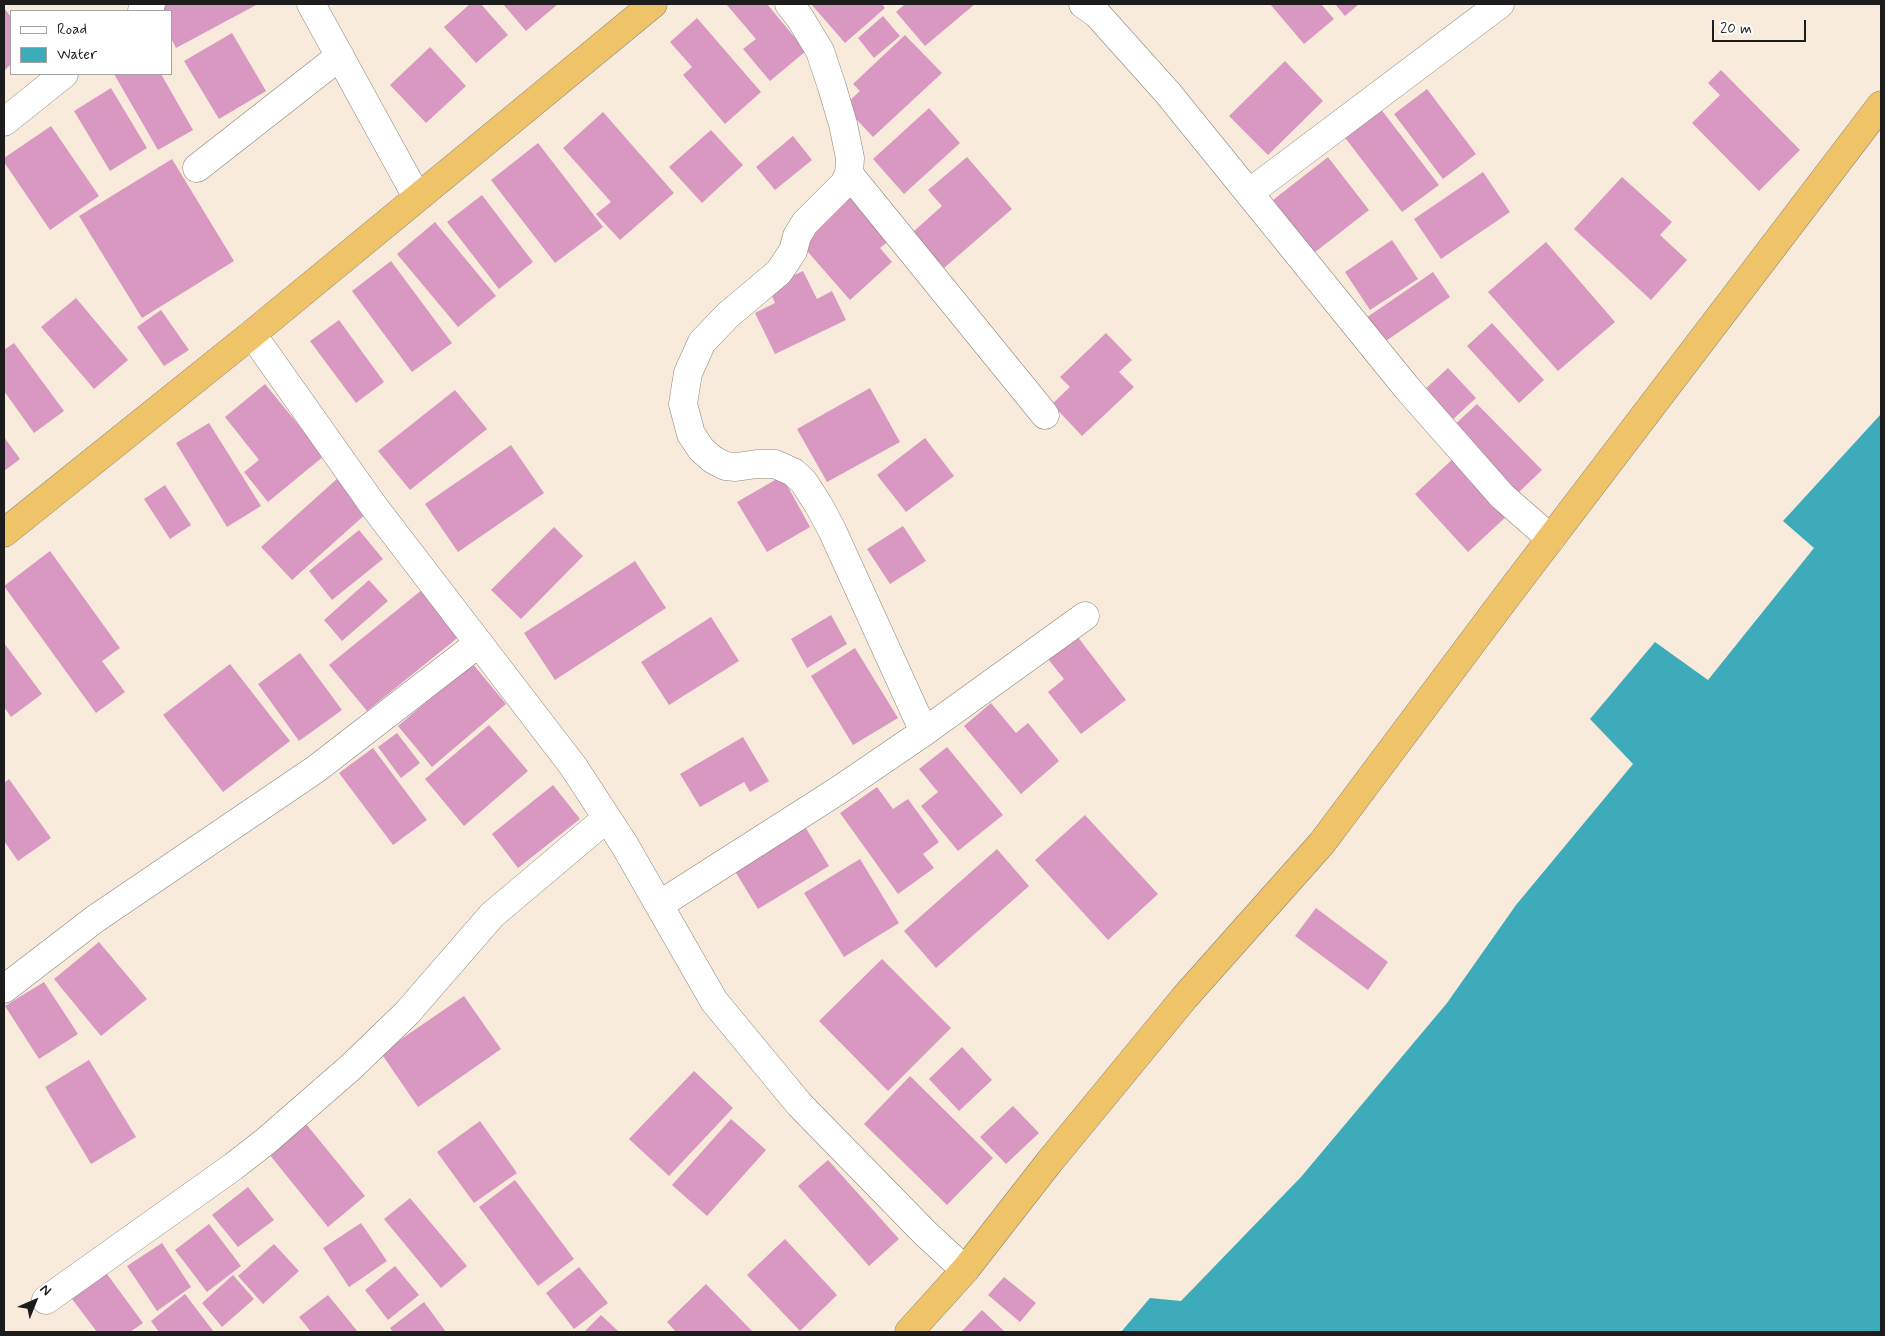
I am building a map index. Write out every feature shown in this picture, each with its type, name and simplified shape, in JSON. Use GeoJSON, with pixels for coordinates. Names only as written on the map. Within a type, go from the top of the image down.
{"type":"FeatureCollection","features":[{"type":"Feature","properties":{"kind":"highway"},"geometry":{"type":"LineString","coordinates":[[4,533],[252,334],[653,4]]}},
{"type":"Feature","properties":{"kind":"highway"},"geometry":{"type":"LineString","coordinates":[[909,1332],[965,1270],[1050,1160],[1185,997],[1322,843],[1873,114]]}},
{"type":"Feature","properties":{"kind":"street"},"geometry":{"type":"LineString","coordinates":[[311,4],[417,197]]}},
{"type":"Feature","properties":{"kind":"street"},"geometry":{"type":"LineString","coordinates":[[790,4],[820,51],[844,124],[850,158],[849,174],[844,184],[805,222],[797,236],[793,251],[779,272],[722,321],[702,342],[688,372],[683,404],[691,434],[701,449],[712,459],[725,466],[776,464],[793,472],[803,481],[832,530],[924,732]]}},
{"type":"Feature","properties":{"kind":"street"},"geometry":{"type":"LineString","coordinates":[[1083,4],[1097,14],[1160,85],[1407,388],[1502,496],[1551,539]]}},
{"type":"Feature","properties":{"kind":"street"},"geometry":{"type":"LineString","coordinates":[[1249,193],[1500,4]]}},
{"type":"Feature","properties":{"kind":"street"},"geometry":{"type":"LineString","coordinates":[[197,168],[340,56]]}},
{"type":"Feature","properties":{"kind":"street"},"geometry":{"type":"LineString","coordinates":[[4,122],[63,75]]}},
{"type":"Feature","properties":{"kind":"street"},"geometry":{"type":"LineString","coordinates":[[849,174],[1044,415]]}},
{"type":"Feature","properties":{"kind":"street"},"geometry":{"type":"LineString","coordinates":[[252,334],[375,508],[573,766],[607,818],[714,1001],[799,1104],[885,1193],[965,1270]]}},
{"type":"Feature","properties":{"kind":"street"},"geometry":{"type":"LineString","coordinates":[[659,905],[839,790],[924,732],[1085,616]]}},
{"type":"Feature","properties":{"kind":"street"},"geometry":{"type":"LineString","coordinates":[[4,990],[94,919],[316,769],[479,643]]}},
{"type":"Feature","properties":{"kind":"street"},"geometry":{"type":"LineString","coordinates":[[46,1300],[234,1166],[273,1135],[351,1067],[407,1013],[492,915],[607,818]]}},
{"type":"Feature","properties":{"kind":"water"},"geometry":{"type":"Polygon","coordinates":[[[1881,414],[1881,1332],[1121,1332],[1150,1298],[1181,1301],[1301,1177],[1447,1003],[1516,905],[1633,764],[1590,719],[1655,642],[1708,680],[1814,548],[1783,521],[1881,414]]]}},
{"type":"Feature","properties":{"kind":"building"},"geometry":{"type":"Polygon","coordinates":[[[160,4],[258,4],[176,48],[172,40],[172,10],[157,10],[160,4]]]}},
{"type":"Feature","properties":{"kind":"building"},"geometry":{"type":"Polygon","coordinates":[[[470,4],[481,4],[508,35],[476,63],[444,27],[470,4]]]}},
{"type":"Feature","properties":{"kind":"building"},"geometry":{"type":"Polygon","coordinates":[[[503,4],[558,4],[526,31],[503,4]]]}},
{"type":"Feature","properties":{"kind":"building"},"geometry":{"type":"Polygon","coordinates":[[[726,4],[767,4],[806,51],[770,81],[743,49],[756,39],[726,4]]]}},
{"type":"Feature","properties":{"kind":"building"},"geometry":{"type":"Polygon","coordinates":[[[811,4],[882,4],[885,8],[845,43],[811,4]]]}},
{"type":"Feature","properties":{"kind":"building"},"geometry":{"type":"Polygon","coordinates":[[[905,4],[975,4],[925,46],[896,12],[905,4]]]}},
{"type":"Feature","properties":{"kind":"building"},"geometry":{"type":"Polygon","coordinates":[[[1270,4],[1321,4],[1334,19],[1304,44],[1270,4]]]}},
{"type":"Feature","properties":{"kind":"building"},"geometry":{"type":"Polygon","coordinates":[[[1335,4],[1359,4],[1345,16],[1335,4]]]}},
{"type":"Feature","properties":{"kind":"building"},"geometry":{"type":"Polygon","coordinates":[[[4,8],[10,16],[10,65],[4,71],[4,8]]]}},
{"type":"Feature","properties":{"kind":"building"},"geometry":{"type":"Polygon","coordinates":[[[883,16],[900,36],[874,58],[858,38],[883,16]]]}},
{"type":"Feature","properties":{"kind":"building"},"geometry":{"type":"Polygon","coordinates":[[[697,18],[761,92],[725,124],[683,75],[692,67],[670,42],[697,18]]]}},
{"type":"Feature","properties":{"kind":"building"},"geometry":{"type":"Polygon","coordinates":[[[232,33],[266,91],[219,119],[184,61],[232,33]]]}},
{"type":"Feature","properties":{"kind":"building"},"geometry":{"type":"Polygon","coordinates":[[[905,35],[942,73],[873,137],[844,106],[860,91],[853,84],[905,35]]]}},
{"type":"Feature","properties":{"kind":"building"},"geometry":{"type":"Polygon","coordinates":[[[430,47],[466,86],[426,123],[390,85],[430,47]]]}},
{"type":"Feature","properties":{"kind":"building"},"geometry":{"type":"Polygon","coordinates":[[[1285,61],[1323,101],[1268,155],[1229,116],[1285,61]]]}},
{"type":"Feature","properties":{"kind":"building"},"geometry":{"type":"Polygon","coordinates":[[[1721,70],[1800,150],[1759,191],[1692,123],[1720,95],[1708,83],[1721,70]]]}},
{"type":"Feature","properties":{"kind":"building"},"geometry":{"type":"Polygon","coordinates":[[[115,75],[162,75],[193,130],[158,150],[115,75]]]}},
{"type":"Feature","properties":{"kind":"building"},"geometry":{"type":"Polygon","coordinates":[[[111,88],[147,148],[110,171],[74,111],[111,88]]]}},
{"type":"Feature","properties":{"kind":"building"},"geometry":{"type":"Polygon","coordinates":[[[1427,89],[1476,154],[1443,179],[1394,114],[1427,89]]]}},
{"type":"Feature","properties":{"kind":"building"},"geometry":{"type":"Polygon","coordinates":[[[929,108],[960,143],[904,194],[873,159],[929,108]]]}},
{"type":"Feature","properties":{"kind":"building"},"geometry":{"type":"Polygon","coordinates":[[[1380,108],[1439,185],[1402,212],[1343,135],[1380,108]]]}},
{"type":"Feature","properties":{"kind":"building"},"geometry":{"type":"Polygon","coordinates":[[[603,112],[674,193],[620,240],[596,214],[611,202],[563,148],[603,112]]]}},
{"type":"Feature","properties":{"kind":"building"},"geometry":{"type":"Polygon","coordinates":[[[51,126],[99,196],[50,230],[4,162],[4,158],[51,126]]]}},
{"type":"Feature","properties":{"kind":"building"},"geometry":{"type":"Polygon","coordinates":[[[711,130],[743,165],[702,203],[669,167],[711,130]]]}},
{"type":"Feature","properties":{"kind":"building"},"geometry":{"type":"Polygon","coordinates":[[[793,136],[812,160],[775,190],[756,167],[793,136]]]}},
{"type":"Feature","properties":{"kind":"building"},"geometry":{"type":"Polygon","coordinates":[[[538,143],[603,227],[555,263],[491,180],[538,143]]]}},
{"type":"Feature","properties":{"kind":"building"},"geometry":{"type":"Polygon","coordinates":[[[967,157],[1012,209],[944,268],[913,232],[942,206],[928,190],[967,157]]]}},
{"type":"Feature","properties":{"kind":"building"},"geometry":{"type":"Polygon","coordinates":[[[1328,157],[1369,210],[1314,253],[1273,200],[1328,157]]]}},
{"type":"Feature","properties":{"kind":"building"},"geometry":{"type":"Polygon","coordinates":[[[172,159],[234,261],[142,318],[79,216],[172,159]]]}},
{"type":"Feature","properties":{"kind":"building"},"geometry":{"type":"Polygon","coordinates":[[[1483,172],[1510,212],[1441,259],[1414,219],[1483,172]]]}},
{"type":"Feature","properties":{"kind":"building"},"geometry":{"type":"Polygon","coordinates":[[[1622,177],[1672,222],[1660,235],[1687,260],[1651,300],[1574,229],[1622,177]]]}},
{"type":"Feature","properties":{"kind":"building"},"geometry":{"type":"Polygon","coordinates":[[[845,188],[890,240],[880,248],[892,262],[850,300],[801,244],[845,188]]]}},
{"type":"Feature","properties":{"kind":"building"},"geometry":{"type":"Polygon","coordinates":[[[482,195],[533,262],[499,289],[447,222],[482,195]]]}},
{"type":"Feature","properties":{"kind":"building"},"geometry":{"type":"Polygon","coordinates":[[[435,222],[496,296],[458,327],[397,254],[435,222]]]}},
{"type":"Feature","properties":{"kind":"building"},"geometry":{"type":"Polygon","coordinates":[[[1392,240],[1418,279],[1370,310],[1345,272],[1392,240]]]}},
{"type":"Feature","properties":{"kind":"building"},"geometry":{"type":"Polygon","coordinates":[[[1546,242],[1615,322],[1558,371],[1488,292],[1546,242]]]}},
{"type":"Feature","properties":{"kind":"building"},"geometry":{"type":"Polygon","coordinates":[[[391,261],[452,343],[412,372],[352,291],[391,261]]]}},
{"type":"Feature","properties":{"kind":"building"},"geometry":{"type":"Polygon","coordinates":[[[803,271],[817,299],[832,291],[846,320],[775,354],[755,313],[775,303],[768,287],[803,271]]]}},
{"type":"Feature","properties":{"kind":"building"},"geometry":{"type":"Polygon","coordinates":[[[1433,272],[1450,297],[1380,345],[1363,320],[1433,272]]]}},
{"type":"Feature","properties":{"kind":"building"},"geometry":{"type":"Polygon","coordinates":[[[76,298],[128,360],[94,389],[41,327],[76,298]]]}},
{"type":"Feature","properties":{"kind":"building"},"geometry":{"type":"Polygon","coordinates":[[[161,310],[189,350],[164,366],[137,327],[161,310]]]}},
{"type":"Feature","properties":{"kind":"building"},"geometry":{"type":"Polygon","coordinates":[[[339,320],[384,382],[356,403],[310,341],[339,320]]]}},
{"type":"Feature","properties":{"kind":"building"},"geometry":{"type":"Polygon","coordinates":[[[1492,323],[1544,380],[1519,403],[1467,346],[1492,323]]]}},
{"type":"Feature","properties":{"kind":"building"},"geometry":{"type":"Polygon","coordinates":[[[1106,333],[1132,360],[1119,372],[1134,387],[1082,436],[1052,404],[1070,387],[1060,377],[1106,333]]]}},
{"type":"Feature","properties":{"kind":"building"},"geometry":{"type":"Polygon","coordinates":[[[14,343],[64,411],[34,433],[4,391],[4,350],[14,343]]]}},
{"type":"Feature","properties":{"kind":"building"},"geometry":{"type":"Polygon","coordinates":[[[1448,368],[1476,398],[1451,421],[1423,391],[1448,368]]]}},
{"type":"Feature","properties":{"kind":"building"},"geometry":{"type":"Polygon","coordinates":[[[265,384],[324,456],[268,502],[244,472],[259,460],[225,417],[265,384]]]}},
{"type":"Feature","properties":{"kind":"building"},"geometry":{"type":"Polygon","coordinates":[[[870,388],[900,442],[827,482],[797,429],[870,388]]]}},
{"type":"Feature","properties":{"kind":"building"},"geometry":{"type":"Polygon","coordinates":[[[455,390],[487,429],[410,490],[378,451],[455,390]]]}},
{"type":"Feature","properties":{"kind":"building"},"geometry":{"type":"Polygon","coordinates":[[[1477,404],[1542,470],[1516,495],[1451,428],[1477,404]]]}},
{"type":"Feature","properties":{"kind":"building"},"geometry":{"type":"Polygon","coordinates":[[[209,423],[261,506],[227,527],[176,443],[209,423]]]}},
{"type":"Feature","properties":{"kind":"building"},"geometry":{"type":"Polygon","coordinates":[[[4,437],[20,459],[4,471],[4,437]]]}},
{"type":"Feature","properties":{"kind":"building"},"geometry":{"type":"Polygon","coordinates":[[[925,438],[954,476],[906,512],[877,475],[925,438]]]}},
{"type":"Feature","properties":{"kind":"building"},"geometry":{"type":"Polygon","coordinates":[[[511,445],[544,493],[458,552],[425,504],[511,445]]]}},
{"type":"Feature","properties":{"kind":"building"},"geometry":{"type":"Polygon","coordinates":[[[1455,457],[1508,515],[1468,552],[1415,494],[1455,457]]]}},
{"type":"Feature","properties":{"kind":"building"},"geometry":{"type":"Polygon","coordinates":[[[782,476],[810,527],[767,552],[737,502],[782,476]]]}},
{"type":"Feature","properties":{"kind":"building"},"geometry":{"type":"Polygon","coordinates":[[[338,478],[368,512],[292,580],[261,547],[338,478]]]}},
{"type":"Feature","properties":{"kind":"building"},"geometry":{"type":"Polygon","coordinates":[[[165,485],[191,525],[170,539],[144,499],[165,485]]]}},
{"type":"Feature","properties":{"kind":"building"},"geometry":{"type":"Polygon","coordinates":[[[903,526],[926,561],[890,584],[867,549],[903,526]]]}},
{"type":"Feature","properties":{"kind":"building"},"geometry":{"type":"Polygon","coordinates":[[[554,527],[583,556],[521,619],[491,590],[554,527]]]}},
{"type":"Feature","properties":{"kind":"building"},"geometry":{"type":"Polygon","coordinates":[[[359,530],[383,559],[332,600],[309,571],[359,530]]]}},
{"type":"Feature","properties":{"kind":"building"},"geometry":{"type":"Polygon","coordinates":[[[50,551],[120,648],[102,661],[125,692],[96,713],[4,586],[50,551]]]}},
{"type":"Feature","properties":{"kind":"building"},"geometry":{"type":"Polygon","coordinates":[[[635,561],[666,608],[555,680],[524,633],[635,561]]]}},
{"type":"Feature","properties":{"kind":"building"},"geometry":{"type":"Polygon","coordinates":[[[369,580],[388,601],[342,641],[324,620],[369,580]]]}},
{"type":"Feature","properties":{"kind":"building"},"geometry":{"type":"Polygon","coordinates":[[[423,589],[461,635],[367,711],[329,665],[423,589]]]}},
{"type":"Feature","properties":{"kind":"building"},"geometry":{"type":"Polygon","coordinates":[[[831,615],[847,644],[807,668],[791,639],[831,615]]]}},
{"type":"Feature","properties":{"kind":"building"},"geometry":{"type":"Polygon","coordinates":[[[711,617],[739,661],[669,705],[641,662],[711,617]]]}},
{"type":"Feature","properties":{"kind":"building"},"geometry":{"type":"Polygon","coordinates":[[[1077,636],[1126,700],[1081,734],[1048,692],[1064,679],[1048,659],[1077,636]]]}},
{"type":"Feature","properties":{"kind":"building"},"geometry":{"type":"Polygon","coordinates":[[[4,643],[42,694],[11,717],[4,707],[4,643]]]}},
{"type":"Feature","properties":{"kind":"building"},"geometry":{"type":"Polygon","coordinates":[[[855,648],[898,718],[853,745],[811,676],[855,648]]]}},
{"type":"Feature","properties":{"kind":"building"},"geometry":{"type":"Polygon","coordinates":[[[300,653],[342,710],[299,741],[258,684],[300,653]]]}},
{"type":"Feature","properties":{"kind":"building"},"geometry":{"type":"Polygon","coordinates":[[[472,663],[506,704],[432,767],[398,726],[472,663]]]}},
{"type":"Feature","properties":{"kind":"building"},"geometry":{"type":"Polygon","coordinates":[[[230,664],[290,741],[223,792],[163,715],[230,664]]]}},
{"type":"Feature","properties":{"kind":"building"},"geometry":{"type":"Polygon","coordinates":[[[991,703],[1016,733],[1028,723],[1059,761],[1021,794],[964,726],[991,703]]]}},
{"type":"Feature","properties":{"kind":"building"},"geometry":{"type":"Polygon","coordinates":[[[489,725],[528,771],[464,826],[425,779],[489,725]]]}},
{"type":"Feature","properties":{"kind":"building"},"geometry":{"type":"Polygon","coordinates":[[[397,733],[420,763],[401,778],[378,747],[397,733]]]}},
{"type":"Feature","properties":{"kind":"building"},"geometry":{"type":"Polygon","coordinates":[[[743,737],[769,781],[750,792],[744,782],[700,807],[680,774],[743,737]]]}},
{"type":"Feature","properties":{"kind":"building"},"geometry":{"type":"Polygon","coordinates":[[[947,747],[1003,815],[958,851],[921,806],[938,792],[919,769],[947,747]]]}},
{"type":"Feature","properties":{"kind":"building"},"geometry":{"type":"Polygon","coordinates":[[[373,748],[427,820],[393,845],[339,773],[373,748]]]}},
{"type":"Feature","properties":{"kind":"building"},"geometry":{"type":"Polygon","coordinates":[[[9,779],[51,838],[18,861],[4,841],[4,783],[9,779]]]}},
{"type":"Feature","properties":{"kind":"building"},"geometry":{"type":"Polygon","coordinates":[[[553,785],[580,819],[518,868],[492,834],[553,785]]]}},
{"type":"Feature","properties":{"kind":"building"},"geometry":{"type":"Polygon","coordinates":[[[877,787],[893,809],[908,799],[939,842],[923,854],[934,868],[898,894],[840,813],[877,787]]]}},
{"type":"Feature","properties":{"kind":"building"},"geometry":{"type":"Polygon","coordinates":[[[1085,815],[1158,894],[1108,940],[1035,860],[1085,815]]]}},
{"type":"Feature","properties":{"kind":"building"},"geometry":{"type":"Polygon","coordinates":[[[801,820],[829,866],[758,909],[730,863],[801,820]]]}},
{"type":"Feature","properties":{"kind":"building"},"geometry":{"type":"Polygon","coordinates":[[[997,849],[1029,886],[936,968],[904,931],[997,849]]]}},
{"type":"Feature","properties":{"kind":"building"},"geometry":{"type":"Polygon","coordinates":[[[860,859],[899,923],[844,957],[804,893],[860,859]]]}},
{"type":"Feature","properties":{"kind":"building"},"geometry":{"type":"Polygon","coordinates":[[[1316,908],[1388,962],[1368,990],[1295,936],[1316,908]]]}},
{"type":"Feature","properties":{"kind":"building"},"geometry":{"type":"Polygon","coordinates":[[[99,942],[147,999],[101,1036],[54,979],[99,942]]]}},
{"type":"Feature","properties":{"kind":"building"},"geometry":{"type":"Polygon","coordinates":[[[882,959],[951,1028],[888,1091],[819,1021],[882,959]]]}},
{"type":"Feature","properties":{"kind":"building"},"geometry":{"type":"Polygon","coordinates":[[[44,982],[78,1034],[39,1059],[5,1006],[44,982]]]}},
{"type":"Feature","properties":{"kind":"building"},"geometry":{"type":"Polygon","coordinates":[[[464,996],[501,1049],[418,1107],[381,1053],[464,996]]]}},
{"type":"Feature","properties":{"kind":"building"},"geometry":{"type":"Polygon","coordinates":[[[962,1047],[992,1080],[959,1111],[929,1079],[962,1047]]]}},
{"type":"Feature","properties":{"kind":"building"},"geometry":{"type":"Polygon","coordinates":[[[89,1060],[136,1137],[91,1164],[45,1087],[89,1060]]]}},
{"type":"Feature","properties":{"kind":"building"},"geometry":{"type":"Polygon","coordinates":[[[694,1071],[733,1108],[669,1176],[629,1139],[694,1071]]]}},
{"type":"Feature","properties":{"kind":"building"},"geometry":{"type":"Polygon","coordinates":[[[910,1076],[993,1158],[947,1205],[864,1124],[910,1076]]]}},
{"type":"Feature","properties":{"kind":"building"},"geometry":{"type":"Polygon","coordinates":[[[1013,1106],[1039,1133],[1006,1164],[980,1137],[1013,1106]]]}},
{"type":"Feature","properties":{"kind":"building"},"geometry":{"type":"Polygon","coordinates":[[[731,1119],[766,1150],[707,1216],[672,1185],[731,1119]]]}},
{"type":"Feature","properties":{"kind":"building"},"geometry":{"type":"Polygon","coordinates":[[[480,1121],[517,1173],[474,1203],[437,1152],[480,1121]]]}},
{"type":"Feature","properties":{"kind":"building"},"geometry":{"type":"Polygon","coordinates":[[[306,1124],[365,1196],[328,1227],[269,1154],[306,1124]]]}},
{"type":"Feature","properties":{"kind":"building"},"geometry":{"type":"Polygon","coordinates":[[[828,1160],[899,1239],[869,1266],[798,1186],[828,1160]]]}},
{"type":"Feature","properties":{"kind":"building"},"geometry":{"type":"Polygon","coordinates":[[[515,1180],[574,1259],[538,1286],[479,1207],[515,1180]]]}},
{"type":"Feature","properties":{"kind":"building"},"geometry":{"type":"Polygon","coordinates":[[[248,1187],[274,1220],[238,1247],[212,1215],[248,1187]]]}},
{"type":"Feature","properties":{"kind":"building"},"geometry":{"type":"Polygon","coordinates":[[[410,1198],[467,1266],[441,1288],[384,1219],[410,1198]]]}},
{"type":"Feature","properties":{"kind":"building"},"geometry":{"type":"Polygon","coordinates":[[[361,1223],[387,1261],[349,1287],[323,1248],[361,1223]]]}},
{"type":"Feature","properties":{"kind":"building"},"geometry":{"type":"Polygon","coordinates":[[[209,1224],[241,1266],[207,1292],[175,1250],[209,1224]]]}},
{"type":"Feature","properties":{"kind":"building"},"geometry":{"type":"Polygon","coordinates":[[[785,1239],[837,1295],[800,1331],[747,1275],[785,1239]]]}},
{"type":"Feature","properties":{"kind":"building"},"geometry":{"type":"Polygon","coordinates":[[[162,1243],[191,1287],[157,1311],[127,1266],[162,1243]]]}},
{"type":"Feature","properties":{"kind":"building"},"geometry":{"type":"Polygon","coordinates":[[[274,1244],[299,1271],[263,1304],[238,1276],[274,1244]]]}},
{"type":"Feature","properties":{"kind":"building"},"geometry":{"type":"Polygon","coordinates":[[[395,1266],[419,1295],[388,1320],[365,1290],[395,1266]]]}},
{"type":"Feature","properties":{"kind":"building"},"geometry":{"type":"Polygon","coordinates":[[[579,1267],[608,1303],[574,1329],[546,1293],[579,1267]]]}},
{"type":"Feature","properties":{"kind":"building"},"geometry":{"type":"Polygon","coordinates":[[[104,1270],[143,1323],[130,1332],[97,1332],[69,1295],[104,1270]]]}},
{"type":"Feature","properties":{"kind":"building"},"geometry":{"type":"Polygon","coordinates":[[[233,1275],[254,1299],[222,1327],[202,1303],[233,1275]]]}},
{"type":"Feature","properties":{"kind":"building"},"geometry":{"type":"Polygon","coordinates":[[[1004,1277],[1036,1303],[1020,1322],[988,1295],[1004,1277]]]}},
{"type":"Feature","properties":{"kind":"building"},"geometry":{"type":"Polygon","coordinates":[[[706,1284],[752,1331],[676,1332],[667,1322],[706,1284]]]}},
{"type":"Feature","properties":{"kind":"building"},"geometry":{"type":"Polygon","coordinates":[[[185,1294],[214,1332],[159,1332],[151,1321],[185,1294]]]}},
{"type":"Feature","properties":{"kind":"building"},"geometry":{"type":"Polygon","coordinates":[[[328,1295],[358,1332],[311,1332],[299,1317],[328,1295]]]}},
{"type":"Feature","properties":{"kind":"building"},"geometry":{"type":"Polygon","coordinates":[[[424,1302],[446,1332],[393,1332],[390,1328],[424,1302]]]}},
{"type":"Feature","properties":{"kind":"building"},"geometry":{"type":"Polygon","coordinates":[[[982,1310],[1005,1332],[961,1332],[982,1310]]]}},
{"type":"Feature","properties":{"kind":"building"},"geometry":{"type":"Polygon","coordinates":[[[601,1315],[619,1332],[584,1332],[601,1315]]]}}]}
